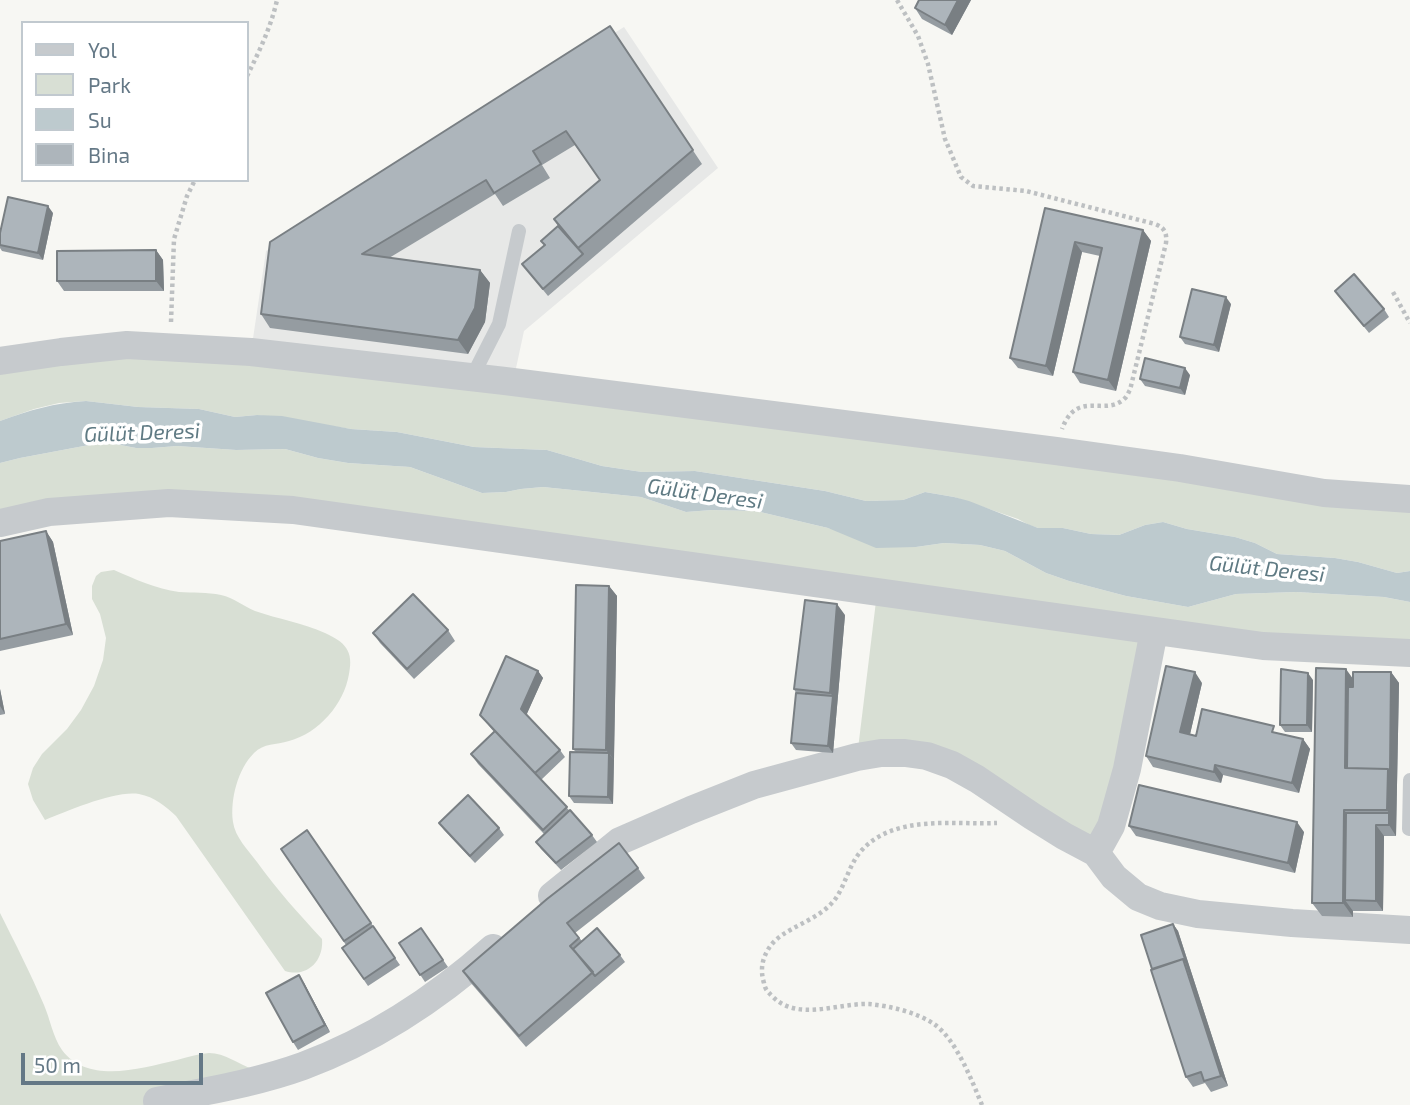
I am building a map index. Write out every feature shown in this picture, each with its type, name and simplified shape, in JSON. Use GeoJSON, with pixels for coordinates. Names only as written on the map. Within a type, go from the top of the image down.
{"type":"FeatureCollection","features":[{"type":"Feature","properties":{"kind":"street"},"geometry":{"type":"LineString","coordinates":[[0,362],[101,346],[171,346],[251,352],[472,377],[1056,451],[1180,468],[1324,493],[1410,499]]}},
{"type":"Feature","properties":{"kind":"street"},"geometry":{"type":"LineString","coordinates":[[0,523],[49,512],[169,503],[293,510],[1263,646],[1410,653]]}},
{"type":"Feature","properties":{"kind":"street"},"geometry":{"type":"LineString","coordinates":[[1096,853],[1111,826],[1127,769],[1154,631]]}},
{"type":"Feature","properties":{"kind":"street"},"geometry":{"type":"LineString","coordinates":[[157,1101],[246,1083],[302,1066],[388,1027],[463,975],[550,897],[621,841],[754,785],[881,753],[928,756],[952,765],[1064,836],[1096,853],[1114,877],[1138,897],[1160,906],[1198,914],[1410,930]]}},
{"type":"Feature","properties":{"kind":"lane"},"geometry":{"type":"LineString","coordinates":[[472,377],[499,324],[519,231]]}},
{"type":"Feature","properties":{"kind":"lane"},"geometry":{"type":"LineString","coordinates":[[1409,829],[1410,780]]}},
{"type":"Feature","properties":{"kind":"path"},"geometry":{"type":"LineString","coordinates":[[248,74],[261,47],[277,0]]}},
{"type":"Feature","properties":{"kind":"path"},"geometry":{"type":"LineString","coordinates":[[897,0],[918,36],[929,64],[945,139],[961,177],[973,186],[1026,191],[1162,226],[1165,231],[1166,243],[1130,390],[1124,400],[1115,404],[1084,406],[1072,411],[1065,422],[1056,451]]}},
{"type":"Feature","properties":{"kind":"path"},"geometry":{"type":"LineString","coordinates":[[171,346],[174,239],[194,182]]}},
{"type":"Feature","properties":{"kind":"path"},"geometry":{"type":"LineString","coordinates":[[1394,292],[1410,323]]}},
{"type":"Feature","properties":{"kind":"path"},"geometry":{"type":"LineString","coordinates":[[982,1105],[970,1074],[954,1046],[935,1024],[914,1014],[879,1006],[852,1005],[811,1010],[778,1002],[765,989],[761,973],[763,958],[771,944],[785,933],[824,912],[835,899],[861,851],[886,833],[908,826],[998,823],[1032,816]]}},
{"type":"Feature","properties":{"kind":"shaded area"},"geometry":{"type":"Polygon","coordinates":[[[624,27],[718,168],[524,331],[513,382],[251,352],[266,251],[624,27]]]}},
{"type":"Feature","properties":{"kind":"green space"},"geometry":{"type":"Polygon","coordinates":[[[101,347],[1410,499],[1410,571],[1397,573],[1335,558],[1277,554],[1235,537],[1163,522],[1145,525],[1119,535],[1091,534],[1063,528],[1038,528],[954,497],[925,492],[903,500],[866,501],[825,491],[695,471],[642,472],[602,466],[547,450],[474,447],[397,432],[351,429],[257,415],[235,417],[199,409],[138,407],[86,401],[59,403],[0,421],[0,361],[101,347]]]}},
{"type":"Feature","properties":{"kind":"green space"},"geometry":{"type":"Polygon","coordinates":[[[105,442],[136,448],[177,446],[236,450],[285,449],[348,463],[410,467],[482,493],[543,487],[641,497],[686,512],[756,511],[916,547],[944,543],[980,545],[1005,551],[1046,573],[1069,581],[1126,596],[1188,607],[1236,594],[1296,592],[1384,597],[1410,602],[1410,653],[1154,632],[1096,853],[977,779],[857,757],[877,593],[293,510],[0,523],[0,463],[105,442]]]}},
{"type":"Feature","properties":{"kind":"green space"},"geometry":{"type":"Polygon","coordinates":[[[114,570],[170,591],[226,596],[255,611],[325,633],[343,644],[349,653],[349,674],[336,706],[320,724],[300,737],[266,746],[254,753],[236,785],[233,804],[234,828],[242,843],[280,892],[322,939],[317,961],[307,970],[293,973],[285,971],[176,816],[159,802],[139,794],[118,795],[45,820],[33,800],[28,784],[33,768],[42,754],[67,729],[94,686],[103,660],[106,638],[100,614],[92,599],[92,586],[101,572],[114,570]]]}},
{"type":"Feature","properties":{"kind":"green space"},"geometry":{"type":"Polygon","coordinates":[[[0,913],[39,993],[59,1045],[73,1061],[101,1071],[116,1071],[215,1053],[253,1069],[148,1105],[0,1105],[0,913]]]}},
{"type":"Feature","properties":{"kind":"water","name":"Gülüt Deresi"},"geometry":{"type":"Polygon","coordinates":[[[86,401],[138,407],[199,409],[235,417],[282,416],[351,429],[397,432],[474,447],[547,450],[602,466],[642,472],[695,471],[825,491],[866,501],[903,500],[925,492],[969,501],[1038,528],[1063,528],[1091,534],[1119,535],[1145,525],[1163,522],[1235,537],[1277,554],[1335,558],[1397,573],[1410,571],[1410,602],[1384,597],[1296,592],[1236,594],[1188,607],[1126,596],[1069,581],[1046,573],[1005,551],[980,545],[944,543],[876,548],[828,528],[756,511],[686,512],[641,497],[543,487],[482,493],[410,467],[348,463],[285,449],[236,450],[177,446],[136,448],[105,442],[0,463],[0,421],[63,403],[86,401]]]}},
{"type":"Feature","properties":{"kind":"building"},"geometry":{"type":"Polygon","coordinates":[[[919,0],[958,0],[945,25],[915,8],[919,0]]]}},
{"type":"Feature","properties":{"kind":"building"},"geometry":{"type":"Polygon","coordinates":[[[610,26],[693,150],[578,248],[554,219],[600,180],[566,131],[533,151],[541,164],[494,193],[486,180],[362,254],[480,270],[475,308],[458,340],[261,314],[270,242],[610,26]]]}},
{"type":"Feature","properties":{"kind":"building"},"geometry":{"type":"Polygon","coordinates":[[[8,197],[48,206],[38,253],[0,245],[8,197]]]}},
{"type":"Feature","properties":{"kind":"building"},"geometry":{"type":"Polygon","coordinates":[[[1045,208],[1143,230],[1108,380],[1073,372],[1102,248],[1075,242],[1046,366],[1010,358],[1045,208]]]}},
{"type":"Feature","properties":{"kind":"building"},"geometry":{"type":"Polygon","coordinates":[[[558,226],[583,254],[543,289],[522,264],[545,245],[541,241],[558,226]]]}},
{"type":"Feature","properties":{"kind":"building"},"geometry":{"type":"Polygon","coordinates":[[[156,250],[156,281],[57,281],[57,251],[156,250]]]}},
{"type":"Feature","properties":{"kind":"building"},"geometry":{"type":"Polygon","coordinates":[[[1354,274],[1384,309],[1364,326],[1335,291],[1354,274]]]}},
{"type":"Feature","properties":{"kind":"building"},"geometry":{"type":"Polygon","coordinates":[[[1192,289],[1226,297],[1214,345],[1180,337],[1192,289]]]}},
{"type":"Feature","properties":{"kind":"building"},"geometry":{"type":"Polygon","coordinates":[[[1145,358],[1185,368],[1180,388],[1140,379],[1145,358]]]}},
{"type":"Feature","properties":{"kind":"building"},"geometry":{"type":"Polygon","coordinates":[[[46,531],[66,624],[0,639],[0,541],[46,531]]]}},
{"type":"Feature","properties":{"kind":"building"},"geometry":{"type":"Polygon","coordinates":[[[576,585],[609,586],[606,750],[573,749],[576,585]]]}},
{"type":"Feature","properties":{"kind":"building"},"geometry":{"type":"Polygon","coordinates":[[[413,594],[448,630],[407,669],[373,633],[413,594]]]}},
{"type":"Feature","properties":{"kind":"building"},"geometry":{"type":"Polygon","coordinates":[[[805,600],[837,604],[830,693],[794,689],[805,600]]]}},
{"type":"Feature","properties":{"kind":"building"},"geometry":{"type":"Polygon","coordinates":[[[506,656],[538,671],[521,709],[560,750],[535,773],[480,715],[506,656]]]}},
{"type":"Feature","properties":{"kind":"building"},"geometry":{"type":"Polygon","coordinates":[[[1166,666],[1195,672],[1180,732],[1196,736],[1202,709],[1274,726],[1272,732],[1303,739],[1292,783],[1215,765],[1214,772],[1146,756],[1166,666]]]}},
{"type":"Feature","properties":{"kind":"building"},"geometry":{"type":"Polygon","coordinates":[[[1316,668],[1346,669],[1345,768],[1388,769],[1387,810],[1344,810],[1343,903],[1312,903],[1316,668]]]}},
{"type":"Feature","properties":{"kind":"building"},"geometry":{"type":"Polygon","coordinates":[[[1281,669],[1308,673],[1307,725],[1280,725],[1281,669]]]}},
{"type":"Feature","properties":{"kind":"building"},"geometry":{"type":"Polygon","coordinates":[[[1353,672],[1391,672],[1390,772],[1388,769],[1347,768],[1348,687],[1353,687],[1353,672]]]}},
{"type":"Feature","properties":{"kind":"building"},"geometry":{"type":"Polygon","coordinates":[[[796,693],[833,696],[828,746],[791,743],[796,693]]]}},
{"type":"Feature","properties":{"kind":"building"},"geometry":{"type":"Polygon","coordinates":[[[495,731],[567,807],[543,830],[471,754],[495,731]]]}},
{"type":"Feature","properties":{"kind":"building"},"geometry":{"type":"Polygon","coordinates":[[[570,752],[609,753],[608,797],[569,796],[570,752]]]}},
{"type":"Feature","properties":{"kind":"building"},"geometry":{"type":"Polygon","coordinates":[[[1139,785],[1297,822],[1288,863],[1129,826],[1139,785]]]}},
{"type":"Feature","properties":{"kind":"building"},"geometry":{"type":"Polygon","coordinates":[[[468,795],[499,828],[470,856],[439,823],[468,795]]]}},
{"type":"Feature","properties":{"kind":"building"},"geometry":{"type":"Polygon","coordinates":[[[570,810],[592,835],[556,863],[536,842],[570,810]]]}},
{"type":"Feature","properties":{"kind":"building"},"geometry":{"type":"Polygon","coordinates":[[[1346,813],[1389,813],[1389,825],[1376,825],[1376,901],[1345,900],[1346,813]]]}},
{"type":"Feature","properties":{"kind":"building"},"geometry":{"type":"Polygon","coordinates":[[[307,830],[371,923],[344,941],[281,849],[307,830]]]}},
{"type":"Feature","properties":{"kind":"building"},"geometry":{"type":"Polygon","coordinates":[[[619,843],[638,868],[567,923],[579,938],[570,946],[593,972],[519,1036],[463,971],[547,899],[619,843]]]}},
{"type":"Feature","properties":{"kind":"building"},"geometry":{"type":"Polygon","coordinates":[[[1173,924],[1186,962],[1183,959],[1152,969],[1141,935],[1173,924]]]}},
{"type":"Feature","properties":{"kind":"building"},"geometry":{"type":"Polygon","coordinates":[[[373,926],[395,958],[364,979],[342,948],[373,926]]]}},
{"type":"Feature","properties":{"kind":"building"},"geometry":{"type":"Polygon","coordinates":[[[421,928],[443,960],[420,975],[399,943],[421,928]]]}},
{"type":"Feature","properties":{"kind":"building"},"geometry":{"type":"Polygon","coordinates":[[[597,928],[620,955],[595,976],[573,949],[597,928]]]}},
{"type":"Feature","properties":{"kind":"building"},"geometry":{"type":"Polygon","coordinates":[[[1183,959],[1221,1076],[1204,1081],[1201,1072],[1186,1077],[1151,970],[1183,959]]]}},
{"type":"Feature","properties":{"kind":"building"},"geometry":{"type":"Polygon","coordinates":[[[299,975],[325,1025],[293,1042],[266,993],[299,975]]]}}]}
